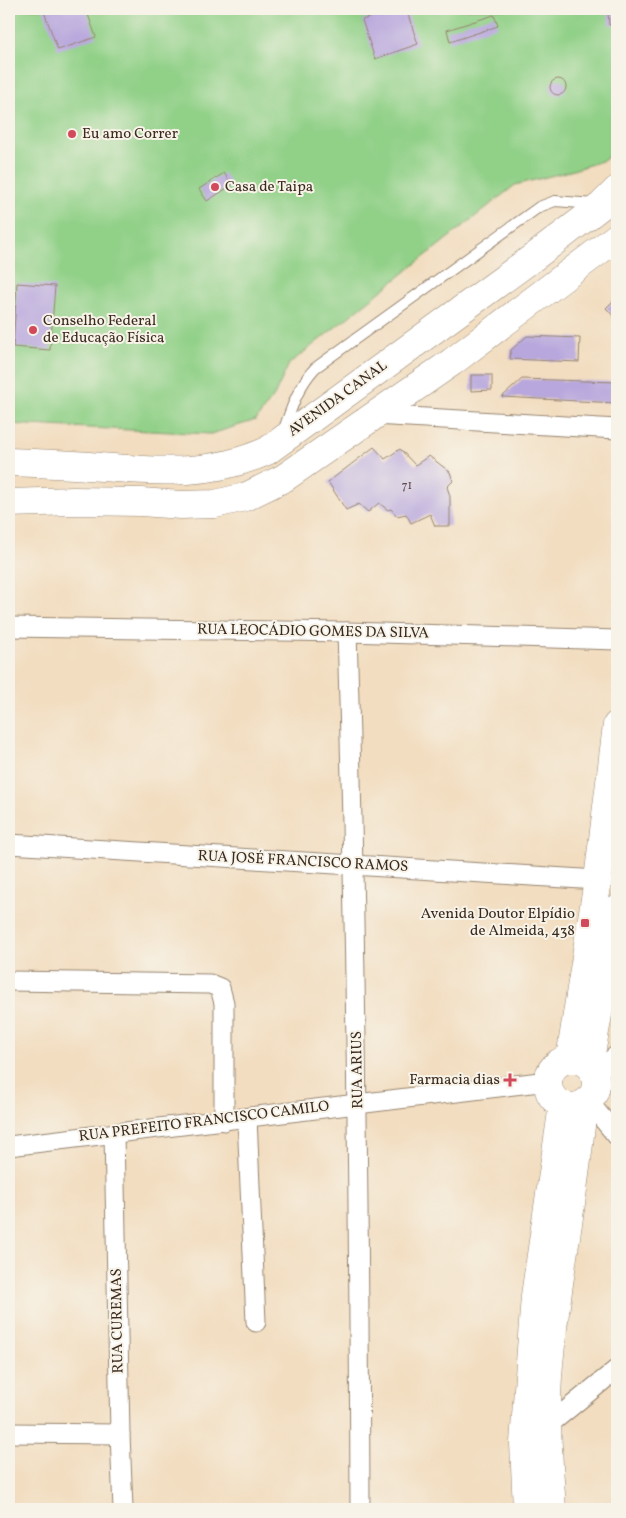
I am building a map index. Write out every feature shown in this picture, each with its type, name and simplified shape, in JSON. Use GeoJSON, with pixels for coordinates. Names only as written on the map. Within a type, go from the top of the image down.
{"type":"FeatureCollection","features":[{"type":"Feature","properties":{"kind":"main road","name":"AVENIDA CANAL"},"geometry":{"type":"LineString","coordinates":[[9,462],[147,471],[199,470],[227,465],[267,451],[538,254],[610,197]]}},
{"type":"Feature","properties":{"kind":"main road"},"geometry":{"type":"LineString","coordinates":[[9,503],[74,501],[141,502],[180,505],[215,504],[245,497],[284,478],[452,362],[616,238]]}},
{"type":"Feature","properties":{"kind":"main road"},"geometry":{"type":"LineString","coordinates":[[528,1509],[524,1443],[535,1296],[578,1104],[596,1089],[584,1066],[598,880],[617,725]]}},
{"type":"Feature","properties":{"kind":"main road"},"geometry":{"type":"LineString","coordinates":[[584,1066],[617,909]]}},
{"type":"Feature","properties":{"kind":"main road"},"geometry":{"type":"LineString","coordinates":[[578,1104],[553,1098],[548,1087],[548,1081],[552,1068],[557,1063],[584,1066]]}},
{"type":"Feature","properties":{"kind":"main road"},"geometry":{"type":"LineString","coordinates":[[552,1509],[546,1427],[548,1377],[578,1104]]}},
{"type":"Feature","properties":{"kind":"street"},"geometry":{"type":"LineString","coordinates":[[374,415],[617,429]]}},
{"type":"Feature","properties":{"kind":"street","name":"RUA LEOCÁDIO GOMES DA SILVA"},"geometry":{"type":"LineString","coordinates":[[9,627],[347,632],[617,640]]}},
{"type":"Feature","properties":{"kind":"street","name":"RUA ARIUS"},"geometry":{"type":"LineString","coordinates":[[347,632],[354,866],[358,1104],[360,1509]]}},
{"type":"Feature","properties":{"kind":"street","name":"RUA JOSÉ FRANCISCO RAMOS"},"geometry":{"type":"LineString","coordinates":[[9,844],[598,880]]}},
{"type":"Feature","properties":{"kind":"street"},"geometry":{"type":"LineString","coordinates":[[9,981],[210,984],[220,988],[224,1003],[224,1121]]}},
{"type":"Feature","properties":{"kind":"street"},"geometry":{"type":"LineString","coordinates":[[584,1066],[617,1055]]}},
{"type":"Feature","properties":{"kind":"street","name":"RUA PREFEITO FRANCISCO CAMILO"},"geometry":{"type":"LineString","coordinates":[[9,1146],[548,1081]]}},
{"type":"Feature","properties":{"kind":"street"},"geometry":{"type":"LineString","coordinates":[[578,1104],[617,1136]]}},
{"type":"Feature","properties":{"kind":"street"},"geometry":{"type":"LineString","coordinates":[[248,1118],[256,1322]]}},
{"type":"Feature","properties":{"kind":"street","name":"RUA CUREMAS"},"geometry":{"type":"LineString","coordinates":[[114,1133],[123,1509]]}},
{"type":"Feature","properties":{"kind":"street"},"geometry":{"type":"LineString","coordinates":[[524,1443],[617,1369]]}},
{"type":"Feature","properties":{"kind":"street"},"geometry":{"type":"LineString","coordinates":[[9,1433],[120,1434]]}},
{"type":"Feature","properties":{"kind":"lane"},"geometry":{"type":"LineString","coordinates":[[280,440],[297,394],[305,380],[316,368],[539,207],[555,201],[610,197]]}},
{"type":"Feature","properties":{"kind":"green space"},"geometry":{"type":"Polygon","coordinates":[[[9,9],[617,9],[617,144],[605,160],[515,185],[289,364],[274,396],[256,420],[211,434],[9,424],[9,9]]]}},
{"type":"Feature","properties":{"kind":"building"},"geometry":{"type":"Polygon","coordinates":[[[43,9],[86,9],[96,37],[58,50],[43,9]]]}},
{"type":"Feature","properties":{"kind":"building"},"geometry":{"type":"Polygon","coordinates":[[[394,9],[406,9],[418,44],[375,59],[362,20],[394,9]]]}},
{"type":"Feature","properties":{"kind":"building"},"geometry":{"type":"Polygon","coordinates":[[[617,11],[617,24],[609,25],[608,12],[617,11]]]}},
{"type":"Feature","properties":{"kind":"building"},"geometry":{"type":"Polygon","coordinates":[[[494,15],[498,26],[450,42],[447,30],[494,15]]]}},
{"type":"Feature","properties":{"kind":"building"},"geometry":{"type":"Polygon","coordinates":[[[555,79],[561,79],[566,84],[564,93],[555,95],[550,90],[550,84],[555,79]]]}},
{"type":"Feature","properties":{"kind":"building","name":"Casa de Taipa"},"geometry":{"type":"Polygon","coordinates":[[[224,173],[232,185],[207,201],[199,189],[224,173]]]}},
{"type":"Feature","properties":{"kind":"building","name":"Conselho Federal de Educação Física"},"geometry":{"type":"Polygon","coordinates":[[[17,283],[55,286],[50,350],[13,347],[17,283]]]}},
{"type":"Feature","properties":{"kind":"building"},"geometry":{"type":"Polygon","coordinates":[[[617,297],[617,320],[606,308],[617,297]]]}},
{"type":"Feature","properties":{"kind":"building"},"geometry":{"type":"Polygon","coordinates":[[[527,336],[580,338],[579,362],[510,359],[511,350],[527,336]]]}},
{"type":"Feature","properties":{"kind":"building"},"geometry":{"type":"Polygon","coordinates":[[[471,375],[492,375],[492,390],[471,391],[471,375]]]}},
{"type":"Feature","properties":{"kind":"building"},"geometry":{"type":"Polygon","coordinates":[[[522,379],[617,382],[617,403],[502,397],[522,379]]]}},
{"type":"Feature","properties":{"kind":"building"},"geometry":{"type":"Polygon","coordinates":[[[374,447],[385,459],[400,449],[415,465],[429,456],[450,472],[453,481],[447,487],[450,496],[450,526],[435,526],[430,514],[411,523],[406,514],[397,516],[391,509],[388,510],[379,503],[368,512],[359,504],[346,510],[328,482],[374,447]]]}},
{"type":"Feature","properties":{"kind":"place","name":"Eu amo Correr"},"geometry":{"type":"Point","coordinates":[72,134]}},
{"type":"Feature","properties":{"kind":"place","name":"Casa de Taipa"},"geometry":{"type":"Point","coordinates":[215,187]}},
{"type":"Feature","properties":{"kind":"place","name":"Conselho Federal de Educação Física"},"geometry":{"type":"Point","coordinates":[33,330]}},
{"type":"Feature","properties":{"kind":"place","name":"Avenida Doutor Elpídio de Almeida, 438"},"geometry":{"type":"Point","coordinates":[585,923]}},
{"type":"Feature","properties":{"kind":"place","name":"Farmacia dias"},"geometry":{"type":"Point","coordinates":[510,1080]}}]}
